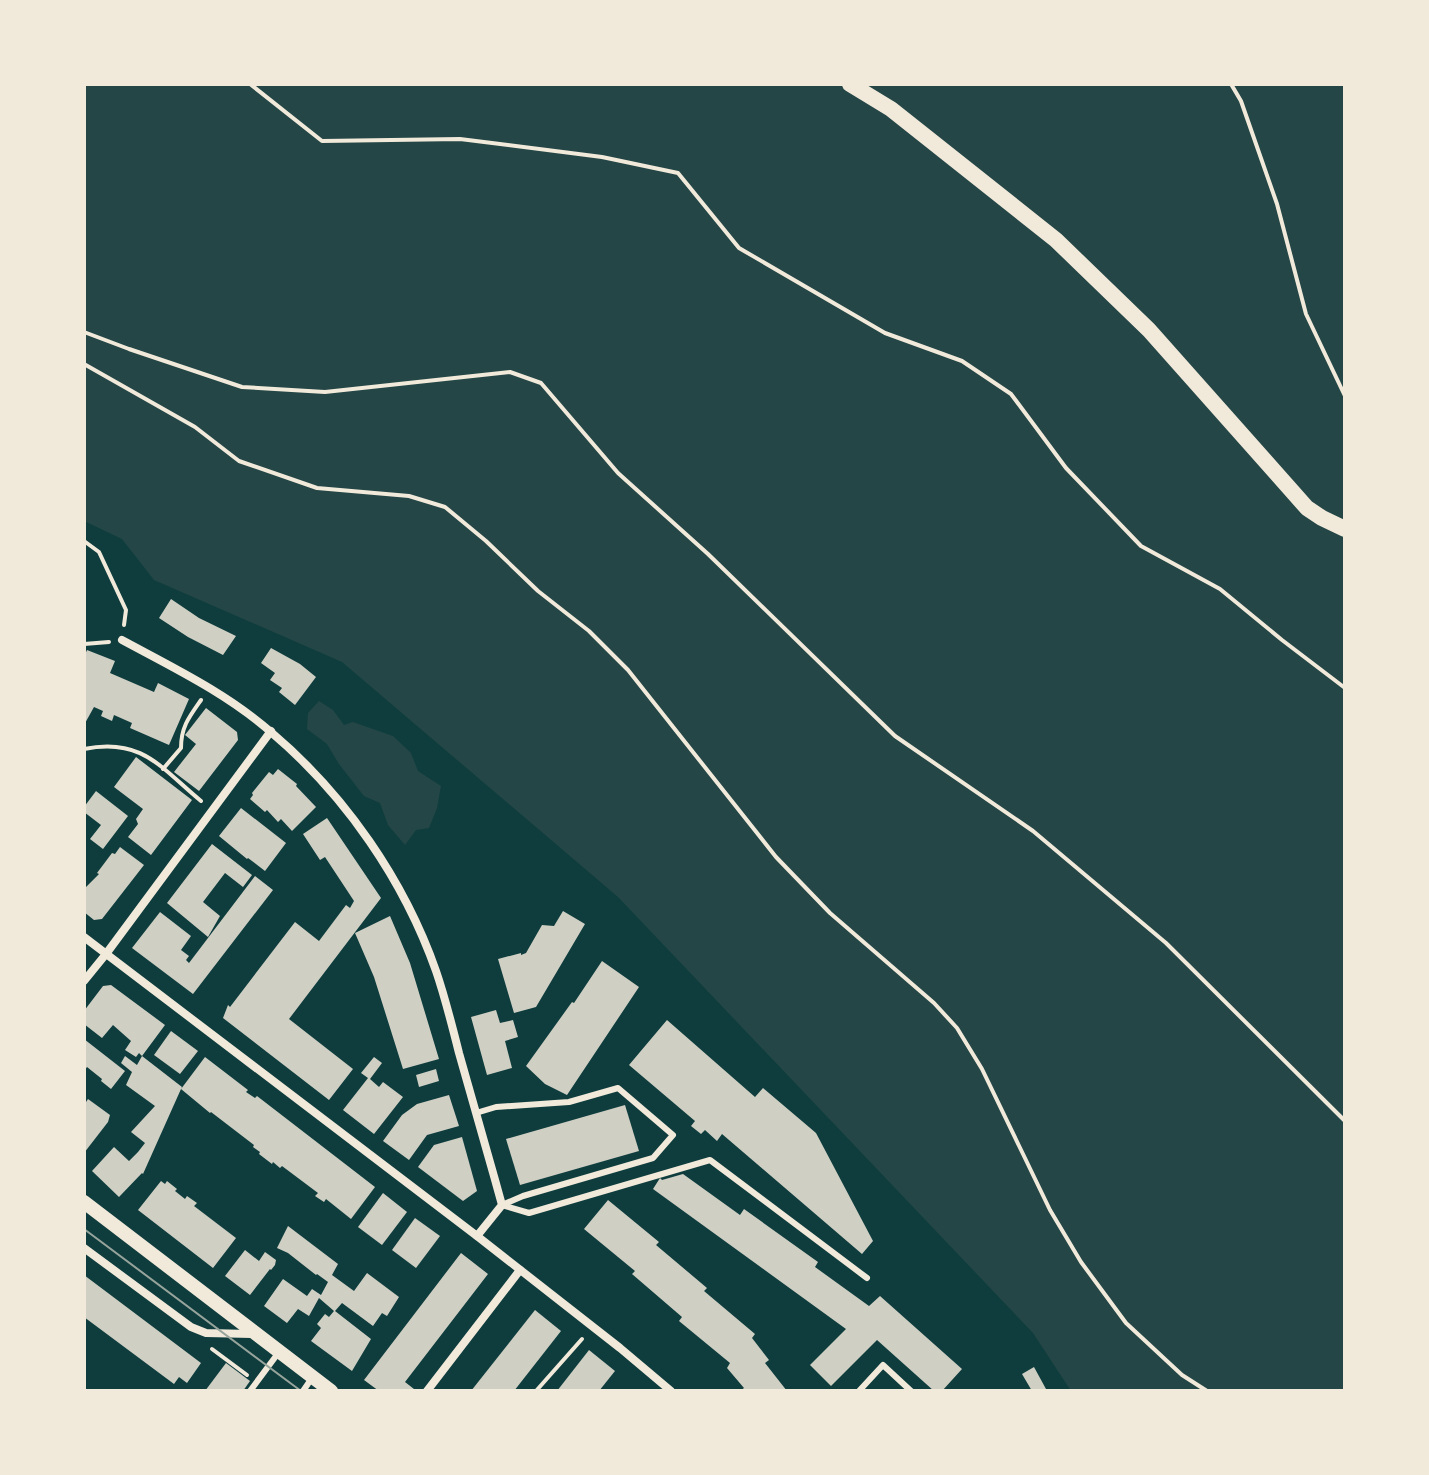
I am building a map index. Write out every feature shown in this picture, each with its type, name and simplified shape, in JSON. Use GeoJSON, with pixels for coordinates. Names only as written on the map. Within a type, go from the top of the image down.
{"type":"FeatureCollection","features":[{"type":"Feature","properties":{"kind":"main road"},"geometry":{"type":"LineString","coordinates":[[850,84],[891,109],[1056,240],[1149,330],[1307,508],[1345,529]]}},
{"type":"Feature","properties":{"kind":"street"},"geometry":{"type":"LineString","coordinates":[[122,640],[209,688],[271,731],[313,770],[342,804],[396,884],[437,972],[502,1205],[477,1236]]}},
{"type":"Feature","properties":{"kind":"street"},"geometry":{"type":"LineString","coordinates":[[84,981],[271,731]]}},
{"type":"Feature","properties":{"kind":"street"},"geometry":{"type":"LineString","coordinates":[[84,937],[477,1236],[671,1391]]}},
{"type":"Feature","properties":{"kind":"street"},"geometry":{"type":"LineString","coordinates":[[84,1202],[331,1391]]}},
{"type":"Feature","properties":{"kind":"street"},"geometry":{"type":"LineString","coordinates":[[84,1248],[191,1327],[206,1333],[256,1334]]}},
{"type":"Feature","properties":{"kind":"street"},"geometry":{"type":"LineString","coordinates":[[427,1391],[520,1270]]}},
{"type":"Feature","properties":{"kind":"lane"},"geometry":{"type":"LineString","coordinates":[[476,1113],[496,1107],[569,1102],[618,1088],[673,1135],[653,1158],[502,1205]]}},
{"type":"Feature","properties":{"kind":"lane"},"geometry":{"type":"LineString","coordinates":[[502,1205],[529,1213],[710,1160],[867,1278]]}},
{"type":"Feature","properties":{"kind":"lane"},"geometry":{"type":"LineString","coordinates":[[250,1391],[279,1352]]}},
{"type":"Feature","properties":{"kind":"lane"},"geometry":{"type":"LineString","coordinates":[[859,1391],[883,1365],[911,1391]]}},
{"type":"Feature","properties":{"kind":"lane"},"geometry":{"type":"LineString","coordinates":[[303,1391],[313,1377]]}},
{"type":"Feature","properties":{"kind":"path"},"geometry":{"type":"LineString","coordinates":[[250,84],[322,141],[460,139],[602,157],[678,173],[739,248],[885,333],[962,361],[1011,394],[1066,468],[1141,546],[1220,589],[1345,688]]}},
{"type":"Feature","properties":{"kind":"path"},"geometry":{"type":"LineString","coordinates":[[1231,84],[1241,101],[1277,204],[1306,314],[1345,396]]}},
{"type":"Feature","properties":{"kind":"path"},"geometry":{"type":"LineString","coordinates":[[84,332],[242,387],[325,392],[510,372],[541,383],[618,473],[708,554],[895,736],[1033,831],[1166,943],[1345,1121]]}},
{"type":"Feature","properties":{"kind":"path"},"geometry":{"type":"LineString","coordinates":[[84,364],[195,427],[239,461],[317,488],[409,496],[445,507],[538,591],[589,631],[628,670],[776,857],[830,913],[934,1003],[957,1028],[982,1069],[1050,1210],[1081,1262],[1126,1323],[1182,1375],[1207,1391]]}},
{"type":"Feature","properties":{"kind":"path"},"geometry":{"type":"LineString","coordinates":[[84,541],[99,552],[126,610],[122,640],[84,644]]}},
{"type":"Feature","properties":{"kind":"path"},"geometry":{"type":"LineString","coordinates":[[163,769],[181,748],[181,734],[209,688]]}},
{"type":"Feature","properties":{"kind":"path"},"geometry":{"type":"LineString","coordinates":[[84,749],[123,747],[148,756],[212,810]]}},
{"type":"Feature","properties":{"kind":"path"},"geometry":{"type":"LineString","coordinates":[[191,1327],[210,1347],[256,1383]]}},
{"type":"Feature","properties":{"kind":"path"},"geometry":{"type":"LineString","coordinates":[[536,1391],[593,1327]]}},
{"type":"Feature","properties":{"kind":"shaded area"},"geometry":{"type":"Polygon","coordinates":[[[84,84],[1345,84],[1345,1391],[1071,1391],[1033,1333],[618,897],[342,662],[154,580],[122,539],[84,521],[84,84]]]}},
{"type":"Feature","properties":{"kind":"shaded area"},"geometry":{"type":"Polygon","coordinates":[[[319,701],[333,710],[344,725],[353,722],[393,736],[411,753],[418,771],[441,786],[429,828],[416,830],[405,845],[388,825],[380,803],[364,796],[327,744],[307,729],[308,713],[319,701]]]}},
{"type":"Feature","properties":{"kind":"building"},"geometry":{"type":"Polygon","coordinates":[[[171,599],[199,618],[236,636],[223,655],[159,618],[171,599]]]}},
{"type":"Feature","properties":{"kind":"building"},"geometry":{"type":"Polygon","coordinates":[[[271,648],[316,677],[295,705],[279,692],[282,688],[270,680],[275,673],[261,663],[271,648]]]}},
{"type":"Feature","properties":{"kind":"building"},"geometry":{"type":"Polygon","coordinates":[[[87,650],[115,661],[110,673],[154,692],[158,683],[189,699],[169,745],[130,728],[132,723],[114,715],[112,721],[101,716],[103,711],[94,707],[84,725],[84,657],[87,650]]]}},
{"type":"Feature","properties":{"kind":"building"},"geometry":{"type":"Polygon","coordinates":[[[206,708],[237,732],[238,740],[199,791],[174,772],[196,744],[185,735],[206,708]]]}},
{"type":"Feature","properties":{"kind":"building"},"geometry":{"type":"Polygon","coordinates":[[[136,757],[192,800],[151,855],[128,837],[138,824],[136,819],[143,809],[114,787],[136,757]]]}},
{"type":"Feature","properties":{"kind":"building"},"geometry":{"type":"Polygon","coordinates":[[[278,769],[297,784],[316,807],[292,831],[281,819],[278,822],[250,799],[269,772],[273,775],[278,769]]]}},
{"type":"Feature","properties":{"kind":"building"},"geometry":{"type":"Polygon","coordinates":[[[96,791],[128,816],[103,849],[90,839],[101,825],[84,812],[84,807],[96,791]]]}},
{"type":"Feature","properties":{"kind":"building"},"geometry":{"type":"Polygon","coordinates":[[[241,808],[286,843],[265,871],[219,836],[241,808]]]}},
{"type":"Feature","properties":{"kind":"building"},"geometry":{"type":"Polygon","coordinates":[[[327,818],[381,898],[289,1019],[353,1069],[329,1100],[223,1018],[228,1005],[230,1007],[295,922],[319,941],[346,905],[350,908],[354,901],[325,857],[320,860],[303,834],[327,818]]]}},
{"type":"Feature","properties":{"kind":"building"},"geometry":{"type":"Polygon","coordinates":[[[212,844],[252,875],[243,887],[225,873],[203,902],[220,916],[208,937],[167,903],[212,844]]]}},
{"type":"Feature","properties":{"kind":"building"},"geometry":{"type":"Polygon","coordinates":[[[120,847],[144,865],[102,919],[94,920],[84,912],[84,889],[120,847]]]}},
{"type":"Feature","properties":{"kind":"building"},"geometry":{"type":"Polygon","coordinates":[[[255,876],[273,890],[193,994],[132,948],[160,912],[191,936],[181,950],[189,956],[186,960],[189,963],[255,876]]]}},
{"type":"Feature","properties":{"kind":"building"},"geometry":{"type":"Polygon","coordinates":[[[563,911],[585,924],[536,1007],[514,1013],[498,959],[526,953],[542,925],[554,926],[563,911]]]}},
{"type":"Feature","properties":{"kind":"building"},"geometry":{"type":"Polygon","coordinates":[[[390,916],[410,963],[439,1059],[403,1069],[374,977],[355,933],[390,916]]]}},
{"type":"Feature","properties":{"kind":"building"},"geometry":{"type":"Polygon","coordinates":[[[602,961],[639,987],[567,1095],[545,1084],[526,1066],[602,961]]]}},
{"type":"Feature","properties":{"kind":"building"},"geometry":{"type":"Polygon","coordinates":[[[111,985],[165,1025],[142,1056],[139,1053],[136,1057],[125,1050],[131,1041],[113,1025],[102,1038],[84,1024],[84,1011],[103,986],[111,985]]]}},
{"type":"Feature","properties":{"kind":"building"},"geometry":{"type":"Polygon","coordinates":[[[496,1010],[500,1023],[513,1020],[518,1037],[505,1041],[512,1068],[487,1075],[471,1017],[496,1010]]]}},
{"type":"Feature","properties":{"kind":"building"},"geometry":{"type":"Polygon","coordinates":[[[667,1020],[755,1097],[763,1088],[816,1133],[873,1241],[862,1254],[722,1134],[717,1141],[705,1130],[701,1134],[691,1126],[695,1121],[629,1065],[667,1020]]]}},
{"type":"Feature","properties":{"kind":"building"},"geometry":{"type":"Polygon","coordinates":[[[171,1031],[198,1051],[180,1074],[154,1055],[171,1031]]]}},
{"type":"Feature","properties":{"kind":"building"},"geometry":{"type":"Polygon","coordinates":[[[84,1039],[125,1071],[111,1089],[87,1067],[84,1071],[84,1039]]]}},
{"type":"Feature","properties":{"kind":"building"},"geometry":{"type":"Polygon","coordinates":[[[125,1056],[137,1065],[142,1056],[182,1087],[143,1174],[119,1197],[92,1171],[114,1147],[129,1161],[138,1152],[145,1143],[131,1132],[155,1106],[126,1085],[132,1072],[121,1063],[125,1056]]]}},
{"type":"Feature","properties":{"kind":"building"},"geometry":{"type":"Polygon","coordinates":[[[205,1057],[248,1090],[246,1092],[255,1098],[257,1096],[375,1187],[351,1219],[326,1199],[324,1202],[315,1196],[318,1193],[282,1166],[272,1164],[259,1154],[254,1145],[181,1089],[205,1057]]]}},
{"type":"Feature","properties":{"kind":"building"},"geometry":{"type":"Polygon","coordinates":[[[374,1057],[382,1063],[370,1079],[379,1087],[383,1082],[403,1097],[374,1134],[343,1110],[368,1078],[361,1073],[374,1057]]]}},
{"type":"Feature","properties":{"kind":"building"},"geometry":{"type":"Polygon","coordinates":[[[436,1069],[439,1081],[419,1087],[416,1075],[436,1069]]]}},
{"type":"Feature","properties":{"kind":"building"},"geometry":{"type":"Polygon","coordinates":[[[449,1095],[459,1126],[427,1135],[409,1160],[383,1141],[402,1115],[417,1104],[449,1095]]]}},
{"type":"Feature","properties":{"kind":"building"},"geometry":{"type":"Polygon","coordinates":[[[88,1099],[110,1115],[84,1153],[84,1105],[88,1099]]]}},
{"type":"Feature","properties":{"kind":"building"},"geometry":{"type":"Polygon","coordinates":[[[625,1105],[639,1151],[520,1185],[506,1139],[625,1105]]]}},
{"type":"Feature","properties":{"kind":"building"},"geometry":{"type":"Polygon","coordinates":[[[462,1137],[477,1191],[463,1201],[418,1167],[434,1145],[462,1137]]]}},
{"type":"Feature","properties":{"kind":"building"},"geometry":{"type":"Polygon","coordinates":[[[683,1174],[740,1215],[744,1209],[818,1262],[815,1267],[869,1306],[880,1296],[962,1369],[942,1391],[934,1391],[877,1340],[831,1386],[810,1365],[846,1329],[653,1189],[660,1178],[683,1174]]]}},
{"type":"Feature","properties":{"kind":"building"},"geometry":{"type":"Polygon","coordinates":[[[161,1181],[165,1184],[167,1181],[185,1199],[187,1196],[197,1203],[194,1206],[236,1238],[213,1268],[138,1210],[161,1181]]]}},
{"type":"Feature","properties":{"kind":"building"},"geometry":{"type":"Polygon","coordinates":[[[383,1193],[407,1212],[382,1245],[358,1227],[383,1193]]]}},
{"type":"Feature","properties":{"kind":"building"},"geometry":{"type":"Polygon","coordinates":[[[608,1200],[659,1242],[656,1245],[755,1334],[752,1338],[769,1360],[765,1363],[787,1391],[740,1391],[744,1388],[727,1368],[730,1363],[679,1321],[682,1317],[632,1274],[635,1271],[584,1229],[608,1200]]]}},
{"type":"Feature","properties":{"kind":"building"},"geometry":{"type":"Polygon","coordinates":[[[415,1218],[440,1236],[416,1268],[392,1250],[415,1218]]]}},
{"type":"Feature","properties":{"kind":"building"},"geometry":{"type":"Polygon","coordinates":[[[288,1226],[338,1264],[332,1275],[354,1291],[367,1273],[399,1297],[387,1316],[382,1313],[373,1326],[342,1303],[335,1311],[371,1339],[352,1371],[311,1341],[321,1328],[317,1324],[325,1314],[329,1317],[334,1311],[319,1298],[309,1316],[298,1309],[287,1323],[264,1306],[283,1279],[307,1296],[312,1289],[321,1295],[328,1282],[277,1248],[288,1226]]]}},
{"type":"Feature","properties":{"kind":"building"},"geometry":{"type":"Polygon","coordinates":[[[245,1250],[259,1261],[265,1252],[276,1260],[250,1295],[225,1276],[245,1250]]]}},
{"type":"Feature","properties":{"kind":"building"},"geometry":{"type":"Polygon","coordinates":[[[461,1253],[488,1274],[405,1382],[413,1391],[379,1391],[364,1380],[461,1253]]]}},
{"type":"Feature","properties":{"kind":"building"},"geometry":{"type":"Polygon","coordinates":[[[84,1275],[201,1363],[187,1383],[179,1377],[174,1384],[84,1317],[84,1275]]]}},
{"type":"Feature","properties":{"kind":"building"},"geometry":{"type":"Polygon","coordinates":[[[535,1310],[561,1331],[514,1391],[471,1391],[535,1310]]]}},
{"type":"Feature","properties":{"kind":"building"},"geometry":{"type":"Polygon","coordinates":[[[589,1350],[615,1371],[599,1391],[557,1391],[589,1350]]]}},
{"type":"Feature","properties":{"kind":"building"},"geometry":{"type":"Polygon","coordinates":[[[226,1363],[250,1381],[243,1391],[205,1391],[226,1363]]]}},
{"type":"Feature","properties":{"kind":"building"},"geometry":{"type":"Polygon","coordinates":[[[1034,1367],[1048,1391],[1032,1391],[1022,1374],[1034,1367]]]}},
{"type":"Feature","properties":{"kind":"tram line"},"geometry":{"type":"LineString","coordinates":[[84,1229],[301,1391]]}}]}
